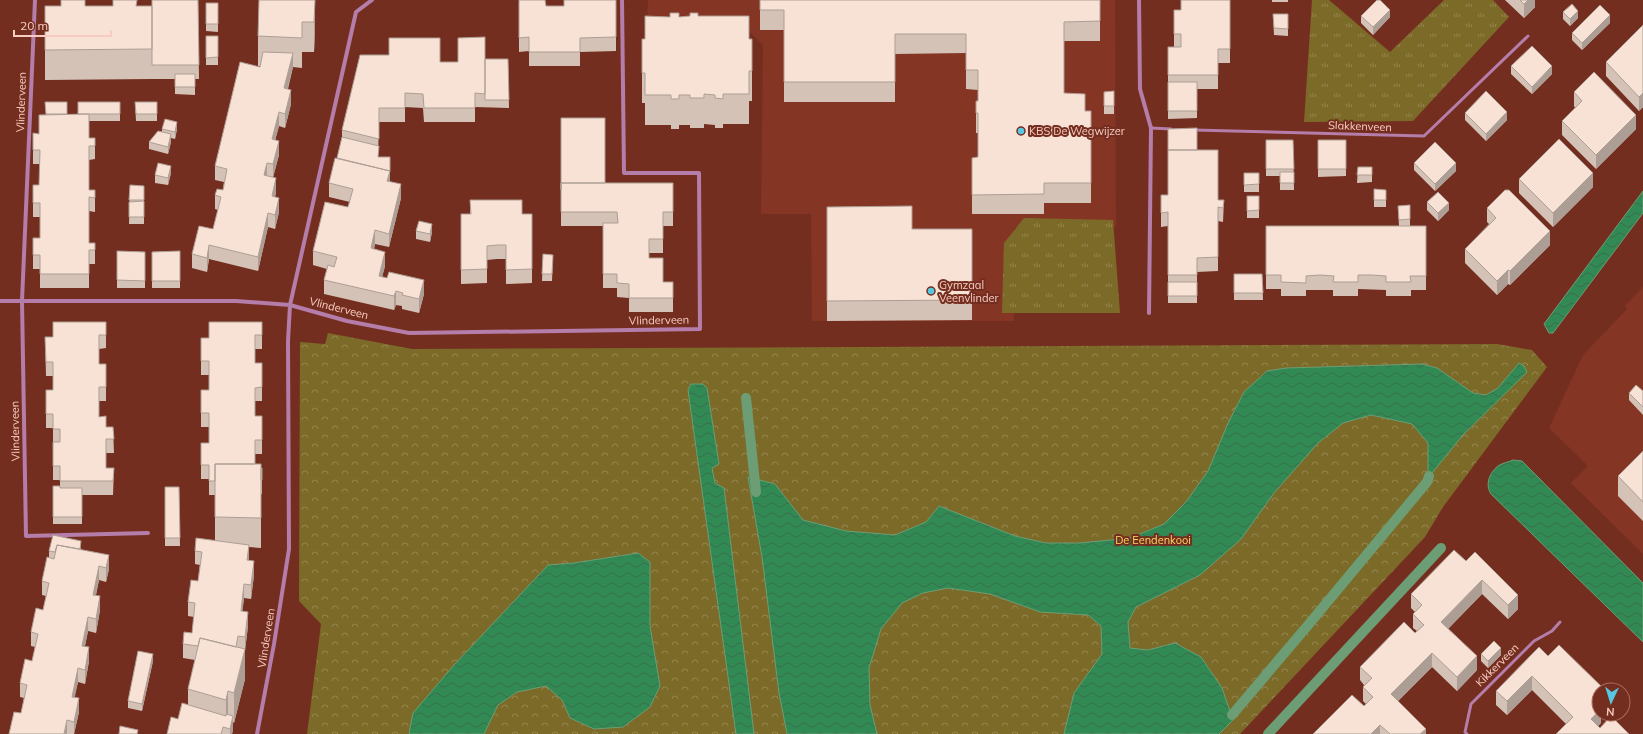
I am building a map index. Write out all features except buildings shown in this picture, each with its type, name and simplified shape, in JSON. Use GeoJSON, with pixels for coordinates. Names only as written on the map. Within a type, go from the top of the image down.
{"type":"FeatureCollection","features":[{"type":"Feature","properties":{"kind":"street","name":"Vlinderveen"},"geometry":{"type":"LineString","coordinates":[[35,0],[22,301],[26,536],[148,533]]}},
{"type":"Feature","properties":{"kind":"street","name":"Vlinderveen"},"geometry":{"type":"LineString","coordinates":[[257,734],[274,644],[289,549],[288,341],[290,305],[356,12],[372,0]]}},
{"type":"Feature","properties":{"kind":"street","name":"Vlinderveen"},"geometry":{"type":"LineString","coordinates":[[0,301],[236,301],[290,305],[347,321],[409,333],[700,329],[699,173],[624,173],[622,0]]}},
{"type":"Feature","properties":{"kind":"street"},"geometry":{"type":"LineString","coordinates":[[1139,0],[1140,89],[1151,128],[1149,313]]}},
{"type":"Feature","properties":{"kind":"lane","name":"Slakkenveen"},"geometry":{"type":"LineString","coordinates":[[1190,129],[1424,136],[1528,36]]}},
{"type":"Feature","properties":{"kind":"lane"},"geometry":{"type":"LineString","coordinates":[[1151,128],[1174,129]]}},
{"type":"Feature","properties":{"kind":"lane","name":"Kikkerveen"},"geometry":{"type":"LineString","coordinates":[[1465,733],[1471,704],[1534,641],[1552,631],[1560,622]]}},
{"type":"Feature","properties":{"kind":"shaded area"},"geometry":{"type":"Polygon","coordinates":[[[648,0],[1115,0],[1116,227],[1014,228],[1014,321],[812,321],[811,214],[761,214],[763,45],[745,28],[647,22],[648,0]]]}},
{"type":"Feature","properties":{"kind":"shaded area"},"geometry":{"type":"Polygon","coordinates":[[[1643,287],[1643,554],[1571,483],[1588,466],[1549,428],[1583,355],[1627,309],[1625,306],[1643,287]]]}},
{"type":"Feature","properties":{"kind":"green space"},"geometry":{"type":"Polygon","coordinates":[[[1312,0],[1329,0],[1390,52],[1444,0],[1493,0],[1509,17],[1413,121],[1304,122],[1312,0]]]}},
{"type":"Feature","properties":{"kind":"green space"},"geometry":{"type":"Polygon","coordinates":[[[1024,218],[1113,220],[1120,313],[1002,313],[1004,243],[1024,218]]]}},
{"type":"Feature","properties":{"kind":"green space","name":"De Eendenkooi"},"geometry":{"type":"Polygon","coordinates":[[[328,333],[412,349],[1497,344],[1532,350],[1547,367],[1443,507],[1425,537],[1240,734],[307,734],[321,624],[299,601],[300,342],[325,344],[328,333]]]}},
{"type":"Feature","properties":{"kind":"water"},"geometry":{"type":"Polygon","coordinates":[[[1643,191],[1643,213],[1553,333],[1549,333],[1544,324],[1643,191]]]}},
{"type":"Feature","properties":{"kind":"water"},"geometry":{"type":"Polygon","coordinates":[[[1519,363],[1524,366],[1527,372],[1462,436],[1428,478],[1428,443],[1412,424],[1371,415],[1343,423],[1318,443],[1274,493],[1241,539],[1200,575],[1136,607],[1128,622],[1130,648],[1148,650],[1175,643],[1201,657],[1222,688],[1233,720],[1219,734],[1064,734],[1074,693],[1102,654],[1101,626],[1088,615],[1040,612],[990,594],[948,588],[923,593],[902,603],[881,629],[869,668],[870,705],[877,734],[787,734],[779,693],[762,557],[748,477],[775,484],[803,520],[846,531],[895,535],[926,522],[939,506],[1015,536],[1046,543],[1080,543],[1130,538],[1164,524],[1186,502],[1208,471],[1229,421],[1244,392],[1267,371],[1286,368],[1422,364],[1437,368],[1473,393],[1486,395],[1498,388],[1519,363]]]}},
{"type":"Feature","properties":{"kind":"water"},"geometry":{"type":"Polygon","coordinates":[[[691,384],[703,384],[707,388],[719,464],[712,468],[715,483],[724,488],[754,734],[736,734],[688,390],[691,384]]]}},
{"type":"Feature","properties":{"kind":"water"},"geometry":{"type":"Polygon","coordinates":[[[1513,460],[1522,461],[1643,583],[1643,642],[1491,494],[1488,483],[1492,472],[1500,465],[1513,460]]]}},
{"type":"Feature","properties":{"kind":"water"},"geometry":{"type":"Polygon","coordinates":[[[638,553],[650,562],[650,626],[660,686],[650,707],[623,727],[594,729],[570,718],[562,700],[546,686],[517,692],[498,705],[484,734],[409,733],[413,713],[454,665],[548,565],[574,563],[638,553]]]}},
{"type":"Feature","properties":{"kind":"waterway"},"geometry":{"type":"LineString","coordinates":[[746,398],[756,492]]}},
{"type":"Feature","properties":{"kind":"waterway"},"geometry":{"type":"LineString","coordinates":[[1232,715],[1427,482],[1429,476]]}},
{"type":"Feature","properties":{"kind":"waterway"},"geometry":{"type":"LineString","coordinates":[[1268,734],[1441,548]]}},
{"type":"Feature","properties":{"kind":"place","name":"KBS De Wegwijzer"},"geometry":{"type":"Point","coordinates":[1021,131]}},
{"type":"Feature","properties":{"kind":"place","name":"Gymzaal Veenvlinder"},"geometry":{"type":"Point","coordinates":[931,291]}}]}
